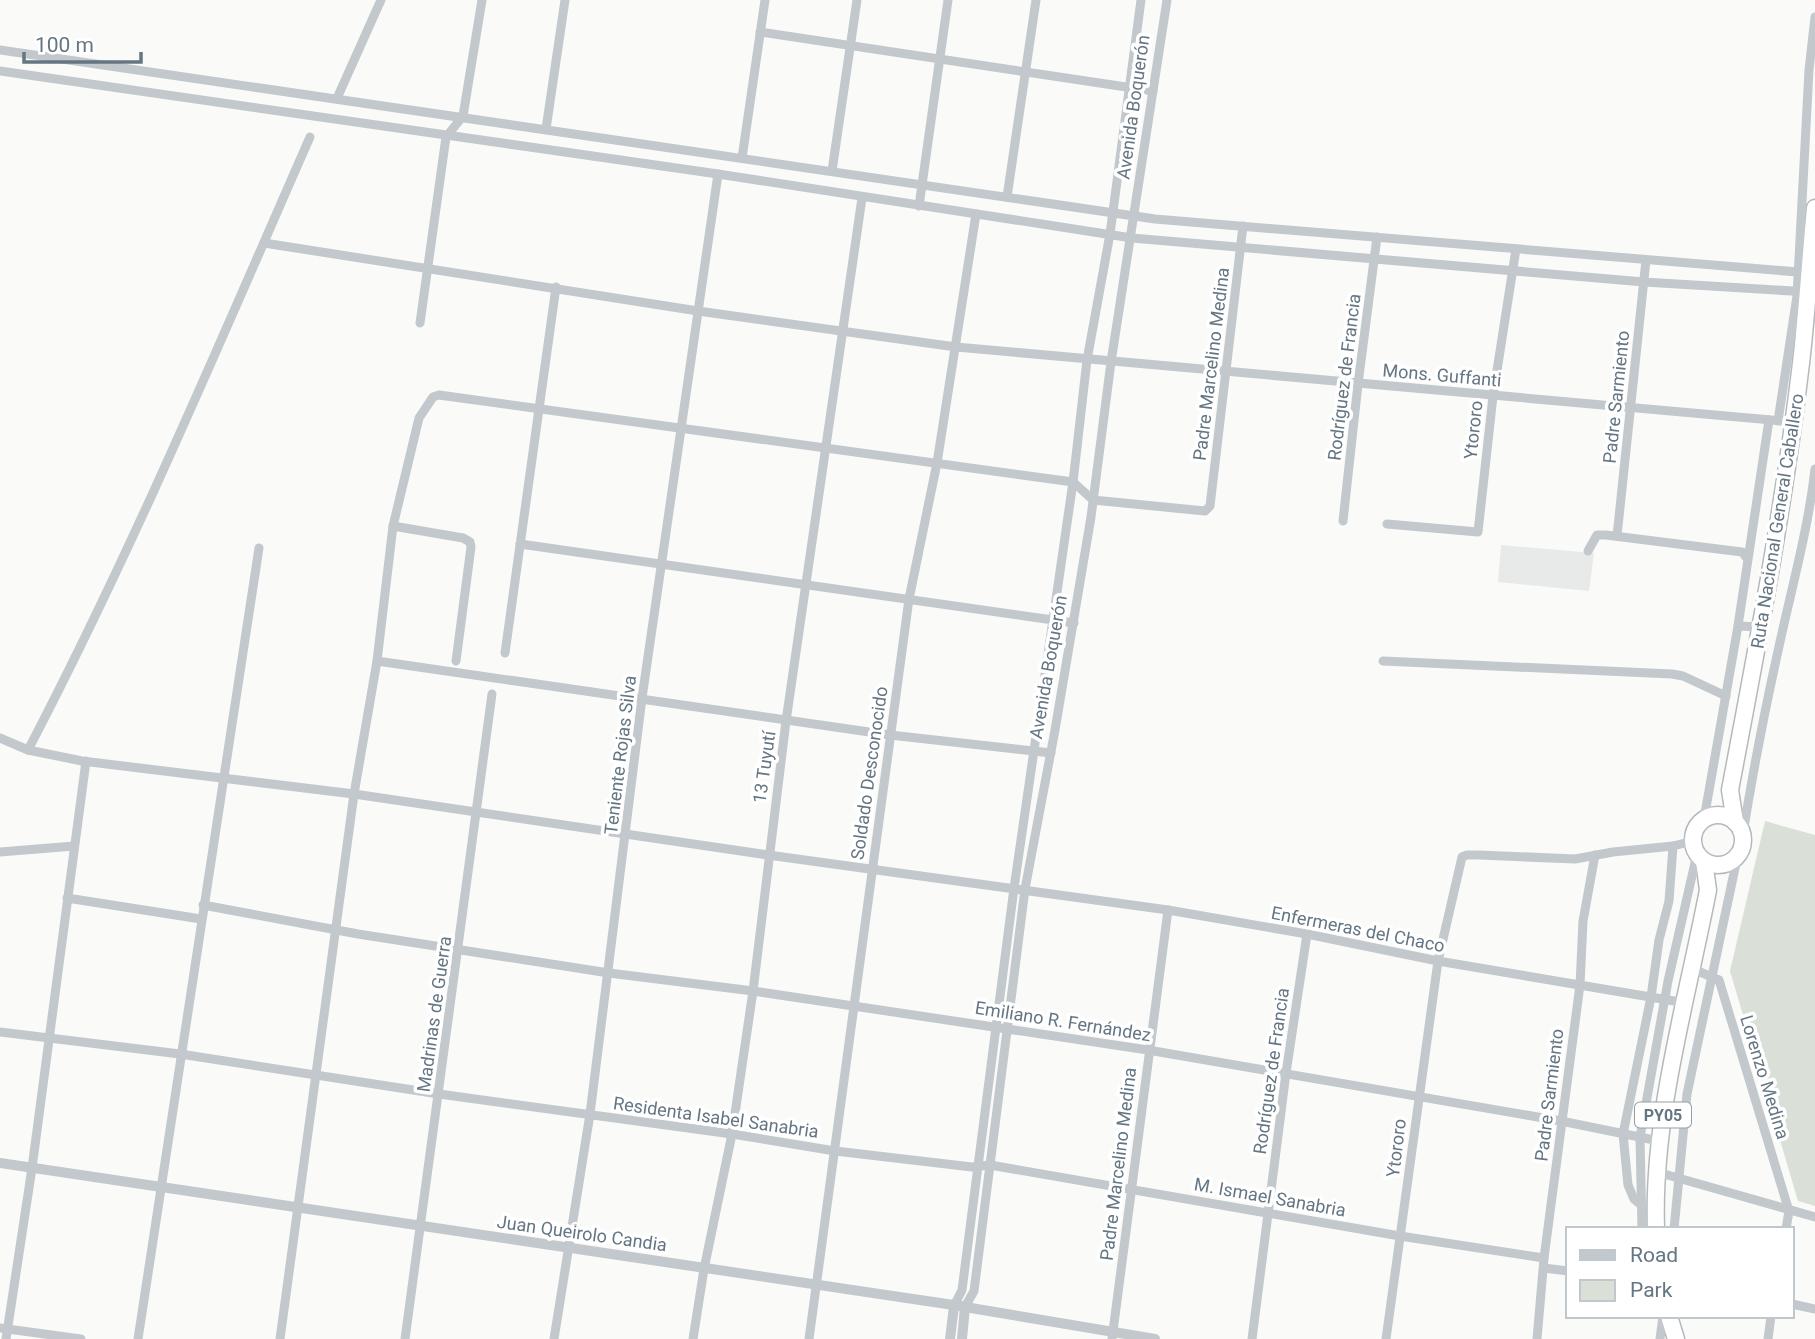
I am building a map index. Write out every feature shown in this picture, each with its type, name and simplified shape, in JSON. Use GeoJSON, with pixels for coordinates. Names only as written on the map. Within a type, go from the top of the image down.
{"type":"FeatureCollection","features":[{"type":"Feature","properties":{"kind":"highway","name":"Ruta Nacional General Caballero"},"geometry":{"type":"LineString","coordinates":[[1735,822],[1730,790],[1761,627],[1780,421],[1815,208]]}},
{"type":"Feature","properties":{"kind":"highway","name":"Ruta Nacional General Caballero"},"geometry":{"type":"LineString","coordinates":[[1706,818],[1730,790]]}},
{"type":"Feature","properties":{"kind":"highway"},"geometry":{"type":"LineString","coordinates":[[1723,815],[1735,822],[1741,830],[1737,851],[1718,865],[1698,852],[1697,826],[1706,818],[1723,815]]}},
{"type":"Feature","properties":{"kind":"highway","name":"PY05"},"geometry":{"type":"LineString","coordinates":[[1708,890],[1737,851]]}},
{"type":"Feature","properties":{"kind":"highway","name":"PY05"},"geometry":{"type":"LineString","coordinates":[[1656,1227],[1659,1141],[1708,890],[1698,852]]}},
{"type":"Feature","properties":{"kind":"highway"},"geometry":{"type":"LineString","coordinates":[[1666,1322],[1675,1339]]}},
{"type":"Feature","properties":{"kind":"street"},"geometry":{"type":"LineString","coordinates":[[338,96],[381,0]]}},
{"type":"Feature","properties":{"kind":"street"},"geometry":{"type":"LineString","coordinates":[[420,323],[446,137],[462,117],[482,0]]}},
{"type":"Feature","properties":{"kind":"street"},"geometry":{"type":"LineString","coordinates":[[546,129],[565,0]]}},
{"type":"Feature","properties":{"kind":"street"},"geometry":{"type":"LineString","coordinates":[[742,158],[765,0]]}},
{"type":"Feature","properties":{"kind":"street"},"geometry":{"type":"LineString","coordinates":[[832,171],[857,0]]}},
{"type":"Feature","properties":{"kind":"street"},"geometry":{"type":"LineString","coordinates":[[919,206],[948,0]]}},
{"type":"Feature","properties":{"kind":"street"},"geometry":{"type":"LineString","coordinates":[[1007,197],[1036,0]]}},
{"type":"Feature","properties":{"kind":"street","name":"Avenida Boquerón"},"geometry":{"type":"LineString","coordinates":[[959,1306],[974,1291],[1007,1029],[1033,752],[1073,482],[1087,360],[1110,234],[1141,0]]}},
{"type":"Feature","properties":{"kind":"street","name":"Avenida Boquerón"},"geometry":{"type":"LineString","coordinates":[[950,1339],[962,1290],[996,1027],[1019,889],[1051,753],[1074,623],[1167,0]]}},
{"type":"Feature","properties":{"kind":"street"},"geometry":{"type":"LineString","coordinates":[[0,50],[1135,216],[1804,273],[1808,96],[1815,17]]}},
{"type":"Feature","properties":{"kind":"street"},"geometry":{"type":"LineString","coordinates":[[760,32],[1153,91]]}},
{"type":"Feature","properties":{"kind":"street"},"geometry":{"type":"LineString","coordinates":[[0,71],[719,174],[1132,238],[1644,282],[1803,292]]}},
{"type":"Feature","properties":{"kind":"street"},"geometry":{"type":"LineString","coordinates":[[28,750],[58,693],[149,498],[310,137]]}},
{"type":"Feature","properties":{"kind":"street","name":"Teniente Rojas Silva"},"geometry":{"type":"LineString","coordinates":[[554,1339],[590,1114],[642,698],[719,174]]}},
{"type":"Feature","properties":{"kind":"street","name":"13 Tuyutí"},"geometry":{"type":"LineString","coordinates":[[693,1339],[704,1269],[732,1134],[753,991],[786,721],[862,198]]}},
{"type":"Feature","properties":{"kind":"street","name":"Soldado Desconocido"},"geometry":{"type":"LineString","coordinates":[[809,1339],[909,599],[937,463],[976,214]]}},
{"type":"Feature","properties":{"kind":"street","name":"Padre Marcelino Medina"},"geometry":{"type":"LineString","coordinates":[[1093,500],[1206,511],[1210,506],[1243,226]]}},
{"type":"Feature","properties":{"kind":"street","name":"Rodríguez de Francia"},"geometry":{"type":"LineString","coordinates":[[1343,521],[1377,237]]}},
{"type":"Feature","properties":{"kind":"street","name":"Mons. Guffanti"},"geometry":{"type":"LineString","coordinates":[[264,243],[698,311],[956,347],[1780,421]]}},
{"type":"Feature","properties":{"kind":"street","name":"Ytororo"},"geometry":{"type":"LineString","coordinates":[[1387,524],[1478,532],[1493,396],[1516,249]]}},
{"type":"Feature","properties":{"kind":"street","name":"Padre Sarmiento"},"geometry":{"type":"LineString","coordinates":[[1617,536],[1646,260]]}},
{"type":"Feature","properties":{"kind":"street"},"geometry":{"type":"LineString","coordinates":[[505,653],[556,287]]}},
{"type":"Feature","properties":{"kind":"street"},"geometry":{"type":"LineString","coordinates":[[280,1339],[354,794],[377,661],[393,526],[419,418],[433,397],[439,395],[540,407],[1073,482],[1093,500]]}},
{"type":"Feature","properties":{"kind":"street"},"geometry":{"type":"LineString","coordinates":[[1706,818],[1747,558],[1780,421]]}},
{"type":"Feature","properties":{"kind":"street"},"geometry":{"type":"LineString","coordinates":[[1674,1227],[1686,1094],[1777,653],[1810,516],[1815,468]]}},
{"type":"Feature","properties":{"kind":"street"},"geometry":{"type":"LineString","coordinates":[[393,526],[463,538],[470,542],[456,661]]}},
{"type":"Feature","properties":{"kind":"street"},"geometry":{"type":"LineString","coordinates":[[1588,551],[1591,541],[1597,535],[1742,552],[1747,558]]}},
{"type":"Feature","properties":{"kind":"street"},"geometry":{"type":"LineString","coordinates":[[520,544],[602,558],[661,563],[1074,623]]}},
{"type":"Feature","properties":{"kind":"street"},"geometry":{"type":"LineString","coordinates":[[138,1339],[259,548]]}},
{"type":"Feature","properties":{"kind":"street"},"geometry":{"type":"LineString","coordinates":[[1738,626],[1761,627]]}},
{"type":"Feature","properties":{"kind":"street"},"geometry":{"type":"LineString","coordinates":[[377,661],[786,721],[1051,753]]}},
{"type":"Feature","properties":{"kind":"street"},"geometry":{"type":"LineString","coordinates":[[1383,662],[1672,674],[1683,676],[1726,696]]}},
{"type":"Feature","properties":{"kind":"street","name":"Madrinas de Guerra"},"geometry":{"type":"LineString","coordinates":[[405,1339],[492,694]]}},
{"type":"Feature","properties":{"kind":"street","name":"Enfermeras del Chaco"},"geometry":{"type":"LineString","coordinates":[[0,738],[28,750],[86,761],[354,794],[1168,911],[1307,933],[1438,961],[1686,1003]]}},
{"type":"Feature","properties":{"kind":"street"},"geometry":{"type":"LineString","coordinates":[[81,1339],[4,1332],[32,1168],[86,761]]}},
{"type":"Feature","properties":{"kind":"street"},"geometry":{"type":"LineString","coordinates":[[0,852],[74,846]]}},
{"type":"Feature","properties":{"kind":"street"},"geometry":{"type":"LineString","coordinates":[[1640,1204],[1634,1199],[1628,1185],[1623,1134],[1651,997],[1659,940],[1669,901],[1673,846]]}},
{"type":"Feature","properties":{"kind":"street"},"geometry":{"type":"LineString","coordinates":[[1595,855],[1673,846],[1698,852],[1665,999],[1640,1137],[1642,1227]]}},
{"type":"Feature","properties":{"kind":"street","name":"Ytororo"},"geometry":{"type":"LineString","coordinates":[[1386,1339],[1438,961],[1462,858],[1479,855],[1575,859],[1595,855]]}},
{"type":"Feature","properties":{"kind":"street","name":"Padre Sarmiento"},"geometry":{"type":"LineString","coordinates":[[1538,1339],[1544,1263],[1580,985],[1583,921],[1595,855]]}},
{"type":"Feature","properties":{"kind":"street"},"geometry":{"type":"LineString","coordinates":[[67,898],[201,919]]}},
{"type":"Feature","properties":{"kind":"street","name":"Emiliano R. Fernández"},"geometry":{"type":"LineString","coordinates":[[203,905],[337,930],[609,973],[855,1005],[1148,1050],[1561,1121],[1659,1141]]}},
{"type":"Feature","properties":{"kind":"street","name":"Padre Marcelino Medina"},"geometry":{"type":"LineString","coordinates":[[1112,1336],[1168,911]]}},
{"type":"Feature","properties":{"kind":"street","name":"Rodríguez de Francia"},"geometry":{"type":"LineString","coordinates":[[1252,1339],[1267,1212],[1307,933]]}},
{"type":"Feature","properties":{"kind":"street"},"geometry":{"type":"LineString","coordinates":[[1693,969],[1712,977]]}},
{"type":"Feature","properties":{"kind":"street","name":"Lorenzo Medina"},"geometry":{"type":"LineString","coordinates":[[1712,977],[1719,980],[1789,1211]]}},
{"type":"Feature","properties":{"kind":"street","name":"Residenta Isabel Sanabria"},"geometry":{"type":"LineString","coordinates":[[0,1032],[180,1054],[835,1151],[978,1167],[990,1165]]}},
{"type":"Feature","properties":{"kind":"street","name":"Juan Queirolo Candia"},"geometry":{"type":"LineString","coordinates":[[0,1163],[959,1306],[1112,1336],[1156,1339]]}},
{"type":"Feature","properties":{"kind":"street","name":"M. Ismael Sanabria"},"geometry":{"type":"LineString","coordinates":[[990,1165],[1400,1236],[1544,1263],[1566,1270]]}},
{"type":"Feature","properties":{"kind":"street"},"geometry":{"type":"LineString","coordinates":[[1657,1172],[1815,1217]]}},
{"type":"Feature","properties":{"kind":"street"},"geometry":{"type":"LineString","coordinates":[[1786,1227],[1789,1211]]}},
{"type":"Feature","properties":{"kind":"street"},"geometry":{"type":"LineString","coordinates":[[1794,1304],[1815,1309]]}},
{"type":"Feature","properties":{"kind":"street","name":"Avenida Boquerón"},"geometry":{"type":"LineString","coordinates":[[959,1306],[962,1339]]}},
{"type":"Feature","properties":{"kind":"street"},"geometry":{"type":"LineString","coordinates":[[1768,1339],[1771,1318]]}},
{"type":"Feature","properties":{"kind":"street"},"geometry":{"type":"LineString","coordinates":[[1660,1339],[1666,1322]]}},
{"type":"Feature","properties":{"kind":"shaded area"},"geometry":{"type":"Polygon","coordinates":[[[1501,545],[1594,553],[1589,591],[1498,582],[1501,545]]]}},
{"type":"Feature","properties":{"kind":"green space"},"geometry":{"type":"Polygon","coordinates":[[[1765,821],[1815,835],[1815,1206],[1798,1201],[1730,971],[1765,821]]]}}]}
